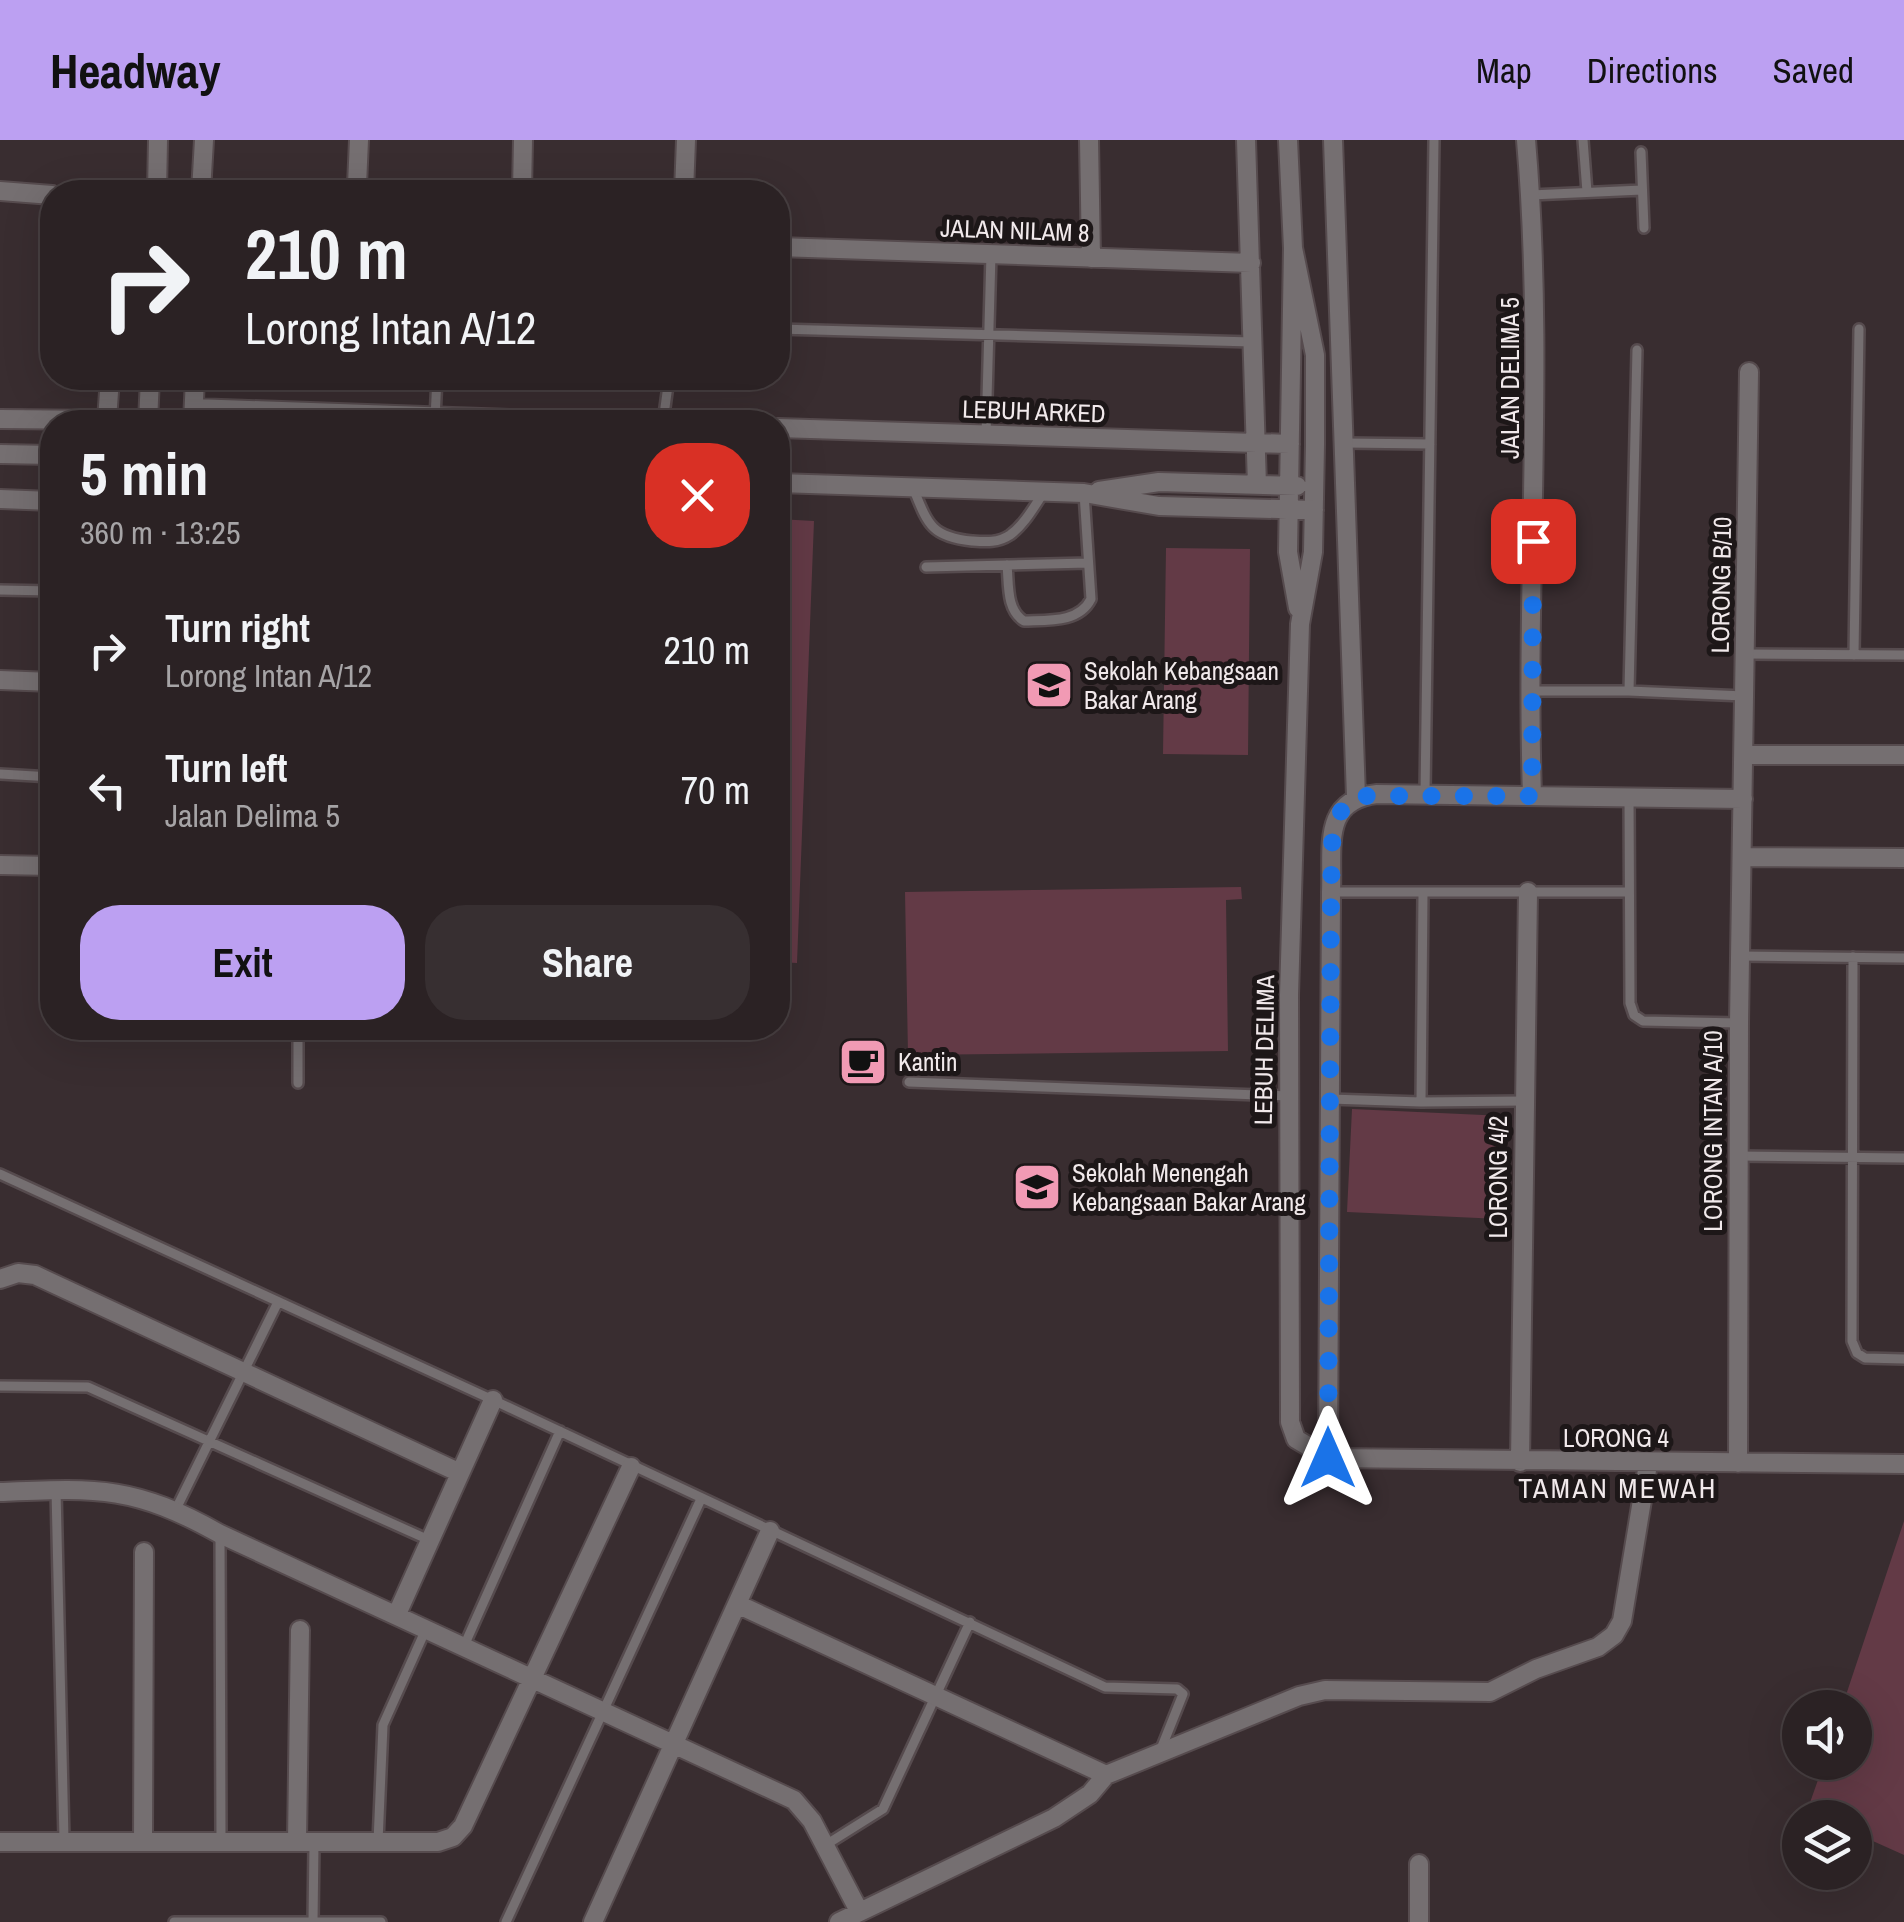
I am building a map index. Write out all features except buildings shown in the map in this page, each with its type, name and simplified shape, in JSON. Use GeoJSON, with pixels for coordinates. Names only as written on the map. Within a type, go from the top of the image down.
{"type":"FeatureCollection","features":[{"type":"Feature","properties":{"kind":"street"},"geometry":{"type":"LineString","coordinates":[[158,140],[158,180]]}},
{"type":"Feature","properties":{"kind":"street"},"geometry":{"type":"LineString","coordinates":[[202,180],[204,140]]}},
{"type":"Feature","properties":{"kind":"street"},"geometry":{"type":"LineString","coordinates":[[357,180],[359,140]]}},
{"type":"Feature","properties":{"kind":"street"},"geometry":{"type":"LineString","coordinates":[[522,180],[523,140]]}},
{"type":"Feature","properties":{"kind":"street"},"geometry":{"type":"LineString","coordinates":[[684,180],[686,140]]}},
{"type":"Feature","properties":{"kind":"street"},"geometry":{"type":"LineString","coordinates":[[1089,140],[1091,258]]}},
{"type":"Feature","properties":{"kind":"street"},"geometry":{"type":"LineString","coordinates":[[1246,140],[1258,484]]}},
{"type":"Feature","properties":{"kind":"street","name":"LEBUH DELIMA"},"geometry":{"type":"LineString","coordinates":[[1288,140],[1293,248],[1288,552],[1300,624]]}},
{"type":"Feature","properties":{"kind":"street"},"geometry":{"type":"LineString","coordinates":[[1333,140],[1356,796]]}},
{"type":"Feature","properties":{"kind":"street","name":"JALAN DELIMA 5"},"geometry":{"type":"LineString","coordinates":[[1526,140],[1536,353],[1532,796]]}},
{"type":"Feature","properties":{"kind":"street"},"geometry":{"type":"LineString","coordinates":[[0,191],[40,193]]}},
{"type":"Feature","properties":{"kind":"street","name":"JALAN NILAM 8"},"geometry":{"type":"LineString","coordinates":[[790,247],[1251,263]]}},
{"type":"Feature","properties":{"kind":"street","name":"LEBUH DELIMA"},"geometry":{"type":"LineString","coordinates":[[1293,248],[1315,355],[1313,552],[1300,624],[1288,1096],[1290,1422],[1296,1438],[1328,1458]]}},
{"type":"Feature","properties":{"kind":"street","name":"LORONG B/10"},"geometry":{"type":"LineString","coordinates":[[1743,799],[1749,372]]}},
{"type":"Feature","properties":{"kind":"street"},"geometry":{"type":"LineString","coordinates":[[0,419],[40,419]]}},
{"type":"Feature","properties":{"kind":"street","name":"LEBUH ARKED"},"geometry":{"type":"LineString","coordinates":[[790,428],[1290,444]]}},
{"type":"Feature","properties":{"kind":"street"},"geometry":{"type":"LineString","coordinates":[[0,454],[40,455]]}},
{"type":"Feature","properties":{"kind":"street"},"geometry":{"type":"LineString","coordinates":[[1084,493],[1159,482],[1314,486]]}},
{"type":"Feature","properties":{"kind":"street"},"geometry":{"type":"LineString","coordinates":[[790,484],[1084,493],[1159,506],[1314,510]]}},
{"type":"Feature","properties":{"kind":"street"},"geometry":{"type":"LineString","coordinates":[[0,499],[40,501]]}},
{"type":"Feature","properties":{"kind":"street"},"geometry":{"type":"LineString","coordinates":[[0,680],[40,682]]}},
{"type":"Feature","properties":{"kind":"street"},"geometry":{"type":"LineString","coordinates":[[1744,755],[1904,755]]}},
{"type":"Feature","properties":{"kind":"street"},"geometry":{"type":"LineString","coordinates":[[1328,1458],[1331,892],[1336,818],[1343,805],[1356,796],[1425,794],[1743,799]]}},
{"type":"Feature","properties":{"kind":"street","name":"LORONG INTAN A/10"},"geometry":{"type":"LineString","coordinates":[[1738,1463],[1743,799]]}},
{"type":"Feature","properties":{"kind":"street"},"geometry":{"type":"LineString","coordinates":[[1743,857],[1904,858]]}},
{"type":"Feature","properties":{"kind":"street"},"geometry":{"type":"LineString","coordinates":[[0,865],[40,866]]}},
{"type":"Feature","properties":{"kind":"street","name":"LORONG 4/2"},"geometry":{"type":"LineString","coordinates":[[1520,1462],[1528,892]]}},
{"type":"Feature","properties":{"kind":"street"},"geometry":{"type":"LineString","coordinates":[[0,1279],[18,1273],[36,1274],[458,1472]]}},
{"type":"Feature","properties":{"kind":"street"},"geometry":{"type":"LineString","coordinates":[[396,1614],[492,1400]]}},
{"type":"Feature","properties":{"kind":"street","name":"LORONG 4"},"geometry":{"type":"LineString","coordinates":[[1328,1458],[1904,1464]]}},
{"type":"Feature","properties":{"kind":"street"},"geometry":{"type":"LineString","coordinates":[[839,1922],[1054,1818],[1090,1794],[1106,1775],[1299,1696],[1351,1688],[1490,1692],[1536,1669],[1598,1647],[1614,1636],[1622,1621],[1648,1464]]}},
{"type":"Feature","properties":{"kind":"street"},"geometry":{"type":"LineString","coordinates":[[0,1842],[378,1844],[438,1842],[453,1837],[462,1826],[630,1467]]}},
{"type":"Feature","properties":{"kind":"street"},"geometry":{"type":"LineString","coordinates":[[0,1492],[107,1490],[176,1509],[220,1534],[794,1800],[804,1809],[859,1911]]}},
{"type":"Feature","properties":{"kind":"street"},"geometry":{"type":"LineString","coordinates":[[593,1922],[770,1530]]}},
{"type":"Feature","properties":{"kind":"street"},"geometry":{"type":"LineString","coordinates":[[143,1842],[144,1552]]}},
{"type":"Feature","properties":{"kind":"street"},"geometry":{"type":"LineString","coordinates":[[737,1604],[1106,1775]]}},
{"type":"Feature","properties":{"kind":"street"},"geometry":{"type":"LineString","coordinates":[[300,1630],[305,1842]]}},
{"type":"Feature","properties":{"kind":"street"},"geometry":{"type":"LineString","coordinates":[[1419,1864],[1419,1922]]}},
{"type":"Feature","properties":{"kind":"lane"},"geometry":{"type":"LineString","coordinates":[[1425,794],[1434,140]]}},
{"type":"Feature","properties":{"kind":"lane"},"geometry":{"type":"LineString","coordinates":[[1583,140],[1587,192]]}},
{"type":"Feature","properties":{"kind":"lane"},"geometry":{"type":"LineString","coordinates":[[1641,152],[1644,228]]}},
{"type":"Feature","properties":{"kind":"lane"},"geometry":{"type":"LineString","coordinates":[[1531,195],[1642,190]]}},
{"type":"Feature","properties":{"kind":"lane"},"geometry":{"type":"LineString","coordinates":[[986,434],[991,254]]}},
{"type":"Feature","properties":{"kind":"lane"},"geometry":{"type":"LineString","coordinates":[[790,329],[1252,342]]}},
{"type":"Feature","properties":{"kind":"lane"},"geometry":{"type":"LineString","coordinates":[[1854,655],[1859,329]]}},
{"type":"Feature","properties":{"kind":"lane"},"geometry":{"type":"LineString","coordinates":[[1629,690],[1636,350]]}},
{"type":"Feature","properties":{"kind":"lane"},"geometry":{"type":"LineString","coordinates":[[1342,443],[1430,444]]}},
{"type":"Feature","properties":{"kind":"lane"},"geometry":{"type":"LineString","coordinates":[[914,490],[925,519],[936,531],[949,538],[990,542],[1019,527],[1044,492]]}},
{"type":"Feature","properties":{"kind":"lane"},"geometry":{"type":"LineString","coordinates":[[1006,565],[1011,605],[1018,618],[1024,621],[1073,616],[1086,608],[1091,599],[1084,493]]}},
{"type":"Feature","properties":{"kind":"lane"},"geometry":{"type":"LineString","coordinates":[[926,567],[1088,563]]}},
{"type":"Feature","properties":{"kind":"lane"},"geometry":{"type":"LineString","coordinates":[[0,590],[40,591]]}},
{"type":"Feature","properties":{"kind":"lane"},"geometry":{"type":"LineString","coordinates":[[1745,654],[1904,655]]}},
{"type":"Feature","properties":{"kind":"lane"},"geometry":{"type":"LineString","coordinates":[[1530,692],[1629,690],[1744,696]]}},
{"type":"Feature","properties":{"kind":"lane"},"geometry":{"type":"LineString","coordinates":[[0,774],[40,776]]}},
{"type":"Feature","properties":{"kind":"lane"},"geometry":{"type":"LineString","coordinates":[[1630,796],[1630,1003],[1634,1015],[1643,1021],[1739,1023]]}},
{"type":"Feature","properties":{"kind":"lane"},"geometry":{"type":"LineString","coordinates":[[1331,892],[1628,892]]}},
{"type":"Feature","properties":{"kind":"lane"},"geometry":{"type":"LineString","coordinates":[[1421,1102],[1423,892]]}},
{"type":"Feature","properties":{"kind":"lane"},"geometry":{"type":"LineString","coordinates":[[1740,956],[1904,958]]}},
{"type":"Feature","properties":{"kind":"lane"},"geometry":{"type":"LineString","coordinates":[[1853,957],[1852,1341],[1857,1353],[1865,1358],[1904,1359]]}},
{"type":"Feature","properties":{"kind":"lane"},"geometry":{"type":"LineString","coordinates":[[298,1040],[298,1083]]}},
{"type":"Feature","properties":{"kind":"lane"},"geometry":{"type":"LineString","coordinates":[[909,1082],[1288,1096]]}},
{"type":"Feature","properties":{"kind":"lane"},"geometry":{"type":"LineString","coordinates":[[1330,1098],[1421,1102],[1524,1100]]}},
{"type":"Feature","properties":{"kind":"lane"},"geometry":{"type":"LineString","coordinates":[[1738,1156],[1904,1158]]}},
{"type":"Feature","properties":{"kind":"lane"},"geometry":{"type":"LineString","coordinates":[[0,1174],[1104,1687],[1178,1689],[1183,1694],[1160,1753]]}},
{"type":"Feature","properties":{"kind":"lane"},"geometry":{"type":"LineString","coordinates":[[176,1509],[278,1302]]}},
{"type":"Feature","properties":{"kind":"lane"},"geometry":{"type":"LineString","coordinates":[[0,1386],[88,1387],[429,1540]]}},
{"type":"Feature","properties":{"kind":"lane"},"geometry":{"type":"LineString","coordinates":[[464,1646],[560,1431]]}},
{"type":"Feature","properties":{"kind":"lane"},"geometry":{"type":"LineString","coordinates":[[56,1490],[64,1840]]}},
{"type":"Feature","properties":{"kind":"lane"},"geometry":{"type":"LineString","coordinates":[[506,1922],[701,1499]]}},
{"type":"Feature","properties":{"kind":"lane"},"geometry":{"type":"LineString","coordinates":[[220,1534],[221,1841]]}},
{"type":"Feature","properties":{"kind":"lane"},"geometry":{"type":"LineString","coordinates":[[824,1846],[883,1809],[970,1622]]}},
{"type":"Feature","properties":{"kind":"lane"},"geometry":{"type":"LineString","coordinates":[[378,1844],[380,1740],[390,1706],[426,1629]]}},
{"type":"Feature","properties":{"kind":"lane"},"geometry":{"type":"LineString","coordinates":[[305,1842],[313,1921]]}},
{"type":"Feature","properties":{"kind":"lane"},"geometry":{"type":"LineString","coordinates":[[174,1922],[382,1922]]}},
{"type":"Feature","properties":{"kind":"shaded area"},"geometry":{"type":"Polygon","coordinates":[[[790,520],[814,521],[797,963],[790,963],[790,520]]]}},
{"type":"Feature","properties":{"kind":"shaded area"},"geometry":{"type":"Polygon","coordinates":[[[1166,548],[1250,549],[1248,755],[1163,754],[1166,548]]]}},
{"type":"Feature","properties":{"kind":"shaded area"},"geometry":{"type":"Polygon","coordinates":[[[1241,887],[1242,899],[1226,900],[1228,1051],[908,1055],[905,892],[1241,887]]]}},
{"type":"Feature","properties":{"kind":"shaded area"},"geometry":{"type":"Polygon","coordinates":[[[1352,1109],[1505,1116],[1500,1219],[1347,1212],[1352,1109]]]}},
{"type":"Feature","properties":{"kind":"shaded area"},"geometry":{"type":"Polygon","coordinates":[[[1904,1521],[1904,1855],[1872,1841],[1872,1800],[1811,1800],[1818,1780],[1872,1780],[1872,1690],[1848,1690],[1904,1521]]]}},
{"type":"Feature","properties":{"kind":"place","name":"Sekolah Kebangsaan Bakar Arang"},"geometry":{"type":"Point","coordinates":[1049,685]}},
{"type":"Feature","properties":{"kind":"place","name":"Kantin"},"geometry":{"type":"Point","coordinates":[863,1062]}},
{"type":"Feature","properties":{"kind":"place","name":"Sekolah Menengah Kebangsaan Bakar Arang"},"geometry":{"type":"Point","coordinates":[1037,1187]}},
{"type":"Feature","properties":{"kind":"district","name":"TAMAN MEWAH"},"geometry":{"type":"Point","coordinates":[1618,1488]}},
{"type":"Feature","properties":{"kind":"route"},"geometry":{"type":"LineString","coordinates":[[1328,1458],[1331,892],[1336,818],[1343,805],[1356,796],[1532,796],[1533,541]]}}]}
